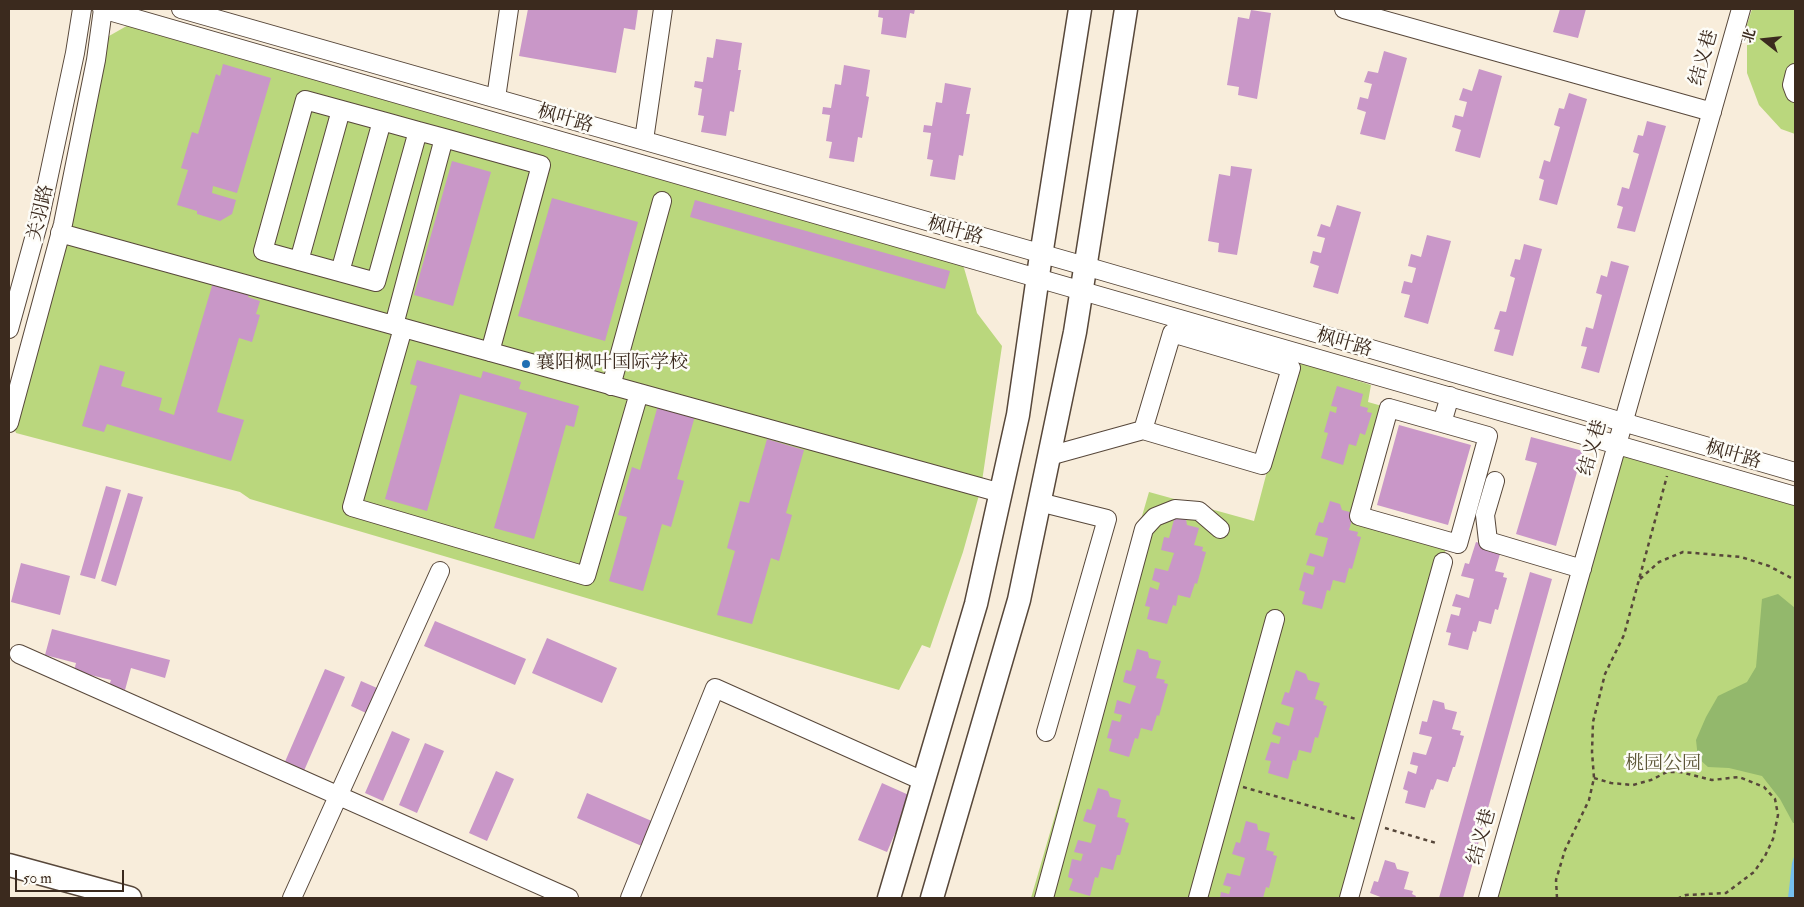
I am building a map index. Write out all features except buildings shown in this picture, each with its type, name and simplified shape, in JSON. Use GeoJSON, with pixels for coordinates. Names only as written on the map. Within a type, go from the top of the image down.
{"type":"FeatureCollection","features":[{"type":"Feature","properties":{"kind":"main road"},"geometry":{"type":"LineString","coordinates":[[889,898],[976,604],[1018,416],[1080,9]]}},
{"type":"Feature","properties":{"kind":"main road"},"geometry":{"type":"LineString","coordinates":[[932,898],[1018,600],[1075,332],[1126,9]]}},
{"type":"Feature","properties":{"kind":"main road"},"geometry":{"type":"LineString","coordinates":[[9,865],[130,898]]}},
{"type":"Feature","properties":{"kind":"street","name":"关羽路"},"geometry":{"type":"LineString","coordinates":[[9,330],[40,217],[76,53],[82,9]]}},
{"type":"Feature","properties":{"kind":"street","name":"关羽路"},"geometry":{"type":"LineString","coordinates":[[9,423],[60,233],[96,60],[103,9]]}},
{"type":"Feature","properties":{"kind":"street","name":"枫叶路"},"geometry":{"type":"LineString","coordinates":[[103,9],[1795,496]]}},
{"type":"Feature","properties":{"kind":"street","name":"枫叶路"},"geometry":{"type":"LineString","coordinates":[[180,9],[1085,266],[1795,472]]}},
{"type":"Feature","properties":{"kind":"street"},"geometry":{"type":"LineString","coordinates":[[496,98],[509,9]]}},
{"type":"Feature","properties":{"kind":"street"},"geometry":{"type":"LineString","coordinates":[[644,140],[663,9]]}},
{"type":"Feature","properties":{"kind":"street"},"geometry":{"type":"LineString","coordinates":[[1344,9],[1712,112]]}},
{"type":"Feature","properties":{"kind":"street","name":"结义巷"},"geometry":{"type":"LineString","coordinates":[[1488,898],[1741,9]]}},
{"type":"Feature","properties":{"kind":"street"},"geometry":{"type":"LineString","coordinates":[[1795,72],[1792,85],[1795,93]]}},
{"type":"Feature","properties":{"kind":"street"},"geometry":{"type":"LineString","coordinates":[[418,131],[376,282],[263,251],[304,100],[382,121],[542,165],[490,352]]}},
{"type":"Feature","properties":{"kind":"street"},"geometry":{"type":"LineString","coordinates":[[299,261],[341,110]]}},
{"type":"Feature","properties":{"kind":"street"},"geometry":{"type":"LineString","coordinates":[[340,272],[382,121]]}},
{"type":"Feature","properties":{"kind":"street"},"geometry":{"type":"LineString","coordinates":[[444,138],[352,508],[586,576],[639,393]]}},
{"type":"Feature","properties":{"kind":"street"},"geometry":{"type":"LineString","coordinates":[[611,386],[662,201]]}},
{"type":"Feature","properties":{"kind":"street"},"geometry":{"type":"LineString","coordinates":[[60,233],[1001,493]]}},
{"type":"Feature","properties":{"kind":"street"},"geometry":{"type":"LineString","coordinates":[[1049,456],[1143,430],[1262,465],[1291,368],[1172,333],[1143,430]]}},
{"type":"Feature","properties":{"kind":"street"},"geometry":{"type":"LineString","coordinates":[[1442,423],[1450,396]]}},
{"type":"Feature","properties":{"kind":"street"},"geometry":{"type":"LineString","coordinates":[[1389,408],[1442,423],[1488,436],[1458,544],[1359,516],[1389,408]]}},
{"type":"Feature","properties":{"kind":"street"},"geometry":{"type":"LineString","coordinates":[[1495,481],[1484,515],[1488,541],[1582,569]]}},
{"type":"Feature","properties":{"kind":"street"},"geometry":{"type":"LineString","coordinates":[[1039,502],[1107,519],[1046,732]]}},
{"type":"Feature","properties":{"kind":"street"},"geometry":{"type":"LineString","coordinates":[[1044,898],[1144,529],[1155,516],[1175,508],[1199,511],[1220,529]]}},
{"type":"Feature","properties":{"kind":"street"},"geometry":{"type":"LineString","coordinates":[[1349,898],[1443,562]]}},
{"type":"Feature","properties":{"kind":"street"},"geometry":{"type":"LineString","coordinates":[[292,898],[440,571]]}},
{"type":"Feature","properties":{"kind":"street"},"geometry":{"type":"LineString","coordinates":[[1198,898],[1275,620]]}},
{"type":"Feature","properties":{"kind":"street"},"geometry":{"type":"LineString","coordinates":[[19,654],[570,898]]}},
{"type":"Feature","properties":{"kind":"street"},"geometry":{"type":"LineString","coordinates":[[630,898],[715,688],[924,781]]}},
{"type":"Feature","properties":{"kind":"path"},"geometry":{"type":"LineString","coordinates":[[1557,898],[1556,880],[1565,850],[1589,800],[1594,778],[1592,752],[1593,722],[1605,674],[1624,635],[1671,460]]}},
{"type":"Feature","properties":{"kind":"path"},"geometry":{"type":"LineString","coordinates":[[1639,580],[1659,562],[1683,552],[1741,557],[1769,566],[1795,580]]}},
{"type":"Feature","properties":{"kind":"path"},"geometry":{"type":"LineString","coordinates":[[1594,778],[1611,783],[1632,785],[1651,780],[1668,772],[1680,772],[1712,780],[1739,778],[1764,787],[1774,799],[1778,816],[1773,839],[1765,856],[1754,872],[1726,893],[1686,895],[1679,898]]}},
{"type":"Feature","properties":{"kind":"path"},"geometry":{"type":"LineString","coordinates":[[1230,783],[1436,843]]}},
{"type":"Feature","properties":{"kind":"green space"},"geometry":{"type":"Polygon","coordinates":[[[1752,9],[1795,9],[1795,134],[1781,129],[1759,105],[1747,73],[1747,25],[1752,9]]]}},
{"type":"Feature","properties":{"kind":"green space","name":"襄阳枫叶国际学校"},"geometry":{"type":"Polygon","coordinates":[[[139,19],[957,254],[964,268],[977,313],[1002,346],[981,488],[963,552],[930,648],[922,645],[899,690],[250,499],[240,492],[16,433],[13,425],[102,40],[139,19]]]}},
{"type":"Feature","properties":{"kind":"green space"},"geometry":{"type":"Polygon","coordinates":[[[1296,361],[1371,385],[1368,402],[1389,408],[1359,516],[1448,541],[1349,898],[1031,898],[1149,492],[1254,521],[1296,361]]]}},
{"type":"Feature","properties":{"kind":"green space","name":"桃园公园"},"geometry":{"type":"Polygon","coordinates":[[[1617,444],[1795,496],[1795,898],[1488,898],[1617,444]]]}},
{"type":"Feature","properties":{"kind":"green space"},"geometry":{"type":"Polygon","coordinates":[[[1778,594],[1795,608],[1795,823],[1793,823],[1780,799],[1762,776],[1729,768],[1708,767],[1698,758],[1696,740],[1718,696],[1747,682],[1756,667],[1762,599],[1778,594]]]}},
{"type":"Feature","properties":{"kind":"water"},"geometry":{"type":"Polygon","coordinates":[[[1795,854],[1795,898],[1788,898],[1792,863],[1795,854]]]}},
{"type":"Feature","properties":{"kind":"place","name":"襄阳枫叶国际学校"},"geometry":{"type":"Point","coordinates":[526,364]}}]}
